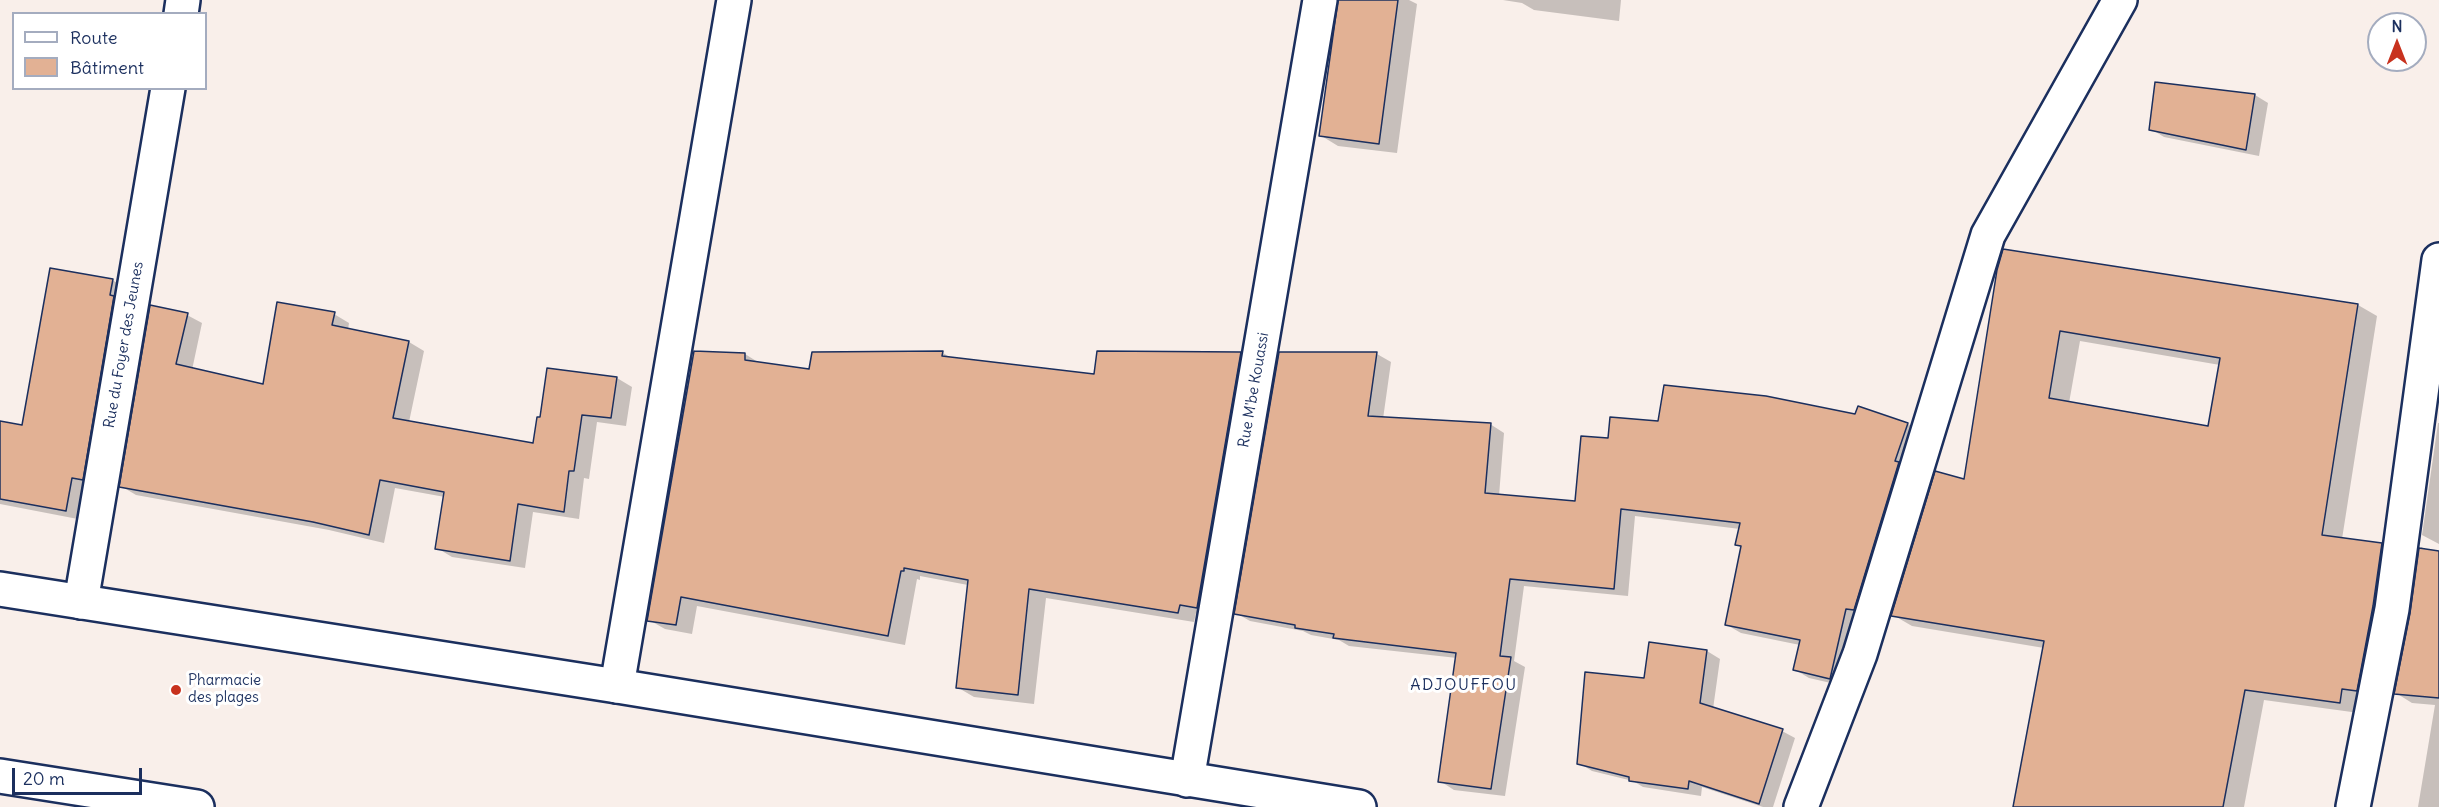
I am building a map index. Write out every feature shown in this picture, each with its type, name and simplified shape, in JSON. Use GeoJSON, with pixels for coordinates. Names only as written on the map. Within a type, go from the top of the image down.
{"type":"FeatureCollection","features":[{"type":"Feature","properties":{"kind":"main road"},"geometry":{"type":"LineString","coordinates":[[617,686],[734,0]]}},
{"type":"Feature","properties":{"kind":"main road","name":"Rue M'be Kouassi"},"geometry":{"type":"LineString","coordinates":[[1187,780],[1320,0]]}},
{"type":"Feature","properties":{"kind":"main road"},"geometry":{"type":"LineString","coordinates":[[1801,807],[1860,654],[1988,235],[2120,0]]}},
{"type":"Feature","properties":{"kind":"main road","name":"Rue du Foyer des Jeunes"},"geometry":{"type":"LineString","coordinates":[[81,602],[168,90]]}},
{"type":"Feature","properties":{"kind":"main road"},"geometry":{"type":"LineString","coordinates":[[2353,807],[2392,609],[2436,306],[2439,260]]}},
{"type":"Feature","properties":{"kind":"main road"},"geometry":{"type":"LineString","coordinates":[[0,589],[617,686],[1359,807]]}},
{"type":"Feature","properties":{"kind":"main road"},"geometry":{"type":"LineString","coordinates":[[0,776],[197,807]]}},
{"type":"Feature","properties":{"kind":"building"},"geometry":{"type":"Polygon","coordinates":[[[1338,0],[1398,0],[1379,144],[1319,136],[1338,0]]]}},
{"type":"Feature","properties":{"kind":"building"},"geometry":{"type":"Polygon","coordinates":[[[2155,82],[2255,94],[2246,150],[2149,130],[2155,82]]]}},
{"type":"Feature","properties":{"kind":"building"},"geometry":{"type":"Polygon","coordinates":[[[2003,249],[2358,304],[2322,535],[2382,543],[2357,691],[2342,689],[2340,703],[2245,690],[2223,807],[2013,807],[2044,641],[1891,616],[1935,471],[1964,479],[1997,270],[2003,249]],[[2060,331],[2049,398],[2208,426],[2220,358],[2060,331]]]}},
{"type":"Feature","properties":{"kind":"building"},"geometry":{"type":"Polygon","coordinates":[[[50,268],[113,279],[110,295],[114,296],[83,480],[72,478],[66,511],[0,499],[0,421],[22,425],[50,268]]]}},
{"type":"Feature","properties":{"kind":"building"},"geometry":{"type":"Polygon","coordinates":[[[277,302],[335,312],[332,325],[409,341],[393,418],[533,443],[537,417],[540,417],[547,368],[617,377],[611,418],[582,415],[574,471],[569,471],[564,512],[518,504],[510,561],[435,549],[444,492],[380,480],[369,535],[313,522],[119,487],[150,305],[188,313],[176,364],[263,384],[277,302]]]}},
{"type":"Feature","properties":{"kind":"building"},"geometry":{"type":"Polygon","coordinates":[[[694,351],[745,353],[745,360],[809,369],[812,352],[943,351],[942,356],[1094,374],[1097,351],[1241,352],[1197,608],[1180,605],[1178,613],[1029,589],[1018,695],[956,688],[968,580],[904,568],[904,571],[901,571],[888,636],[681,597],[676,625],[647,621],[694,351]]]}},
{"type":"Feature","properties":{"kind":"building"},"geometry":{"type":"Polygon","coordinates":[[[1279,352],[1377,352],[1368,416],[1491,423],[1485,493],[1575,501],[1581,436],[1608,438],[1610,417],[1658,421],[1664,385],[1766,396],[1855,414],[1858,406],[1908,423],[1895,461],[1899,462],[1854,610],[1846,609],[1830,679],[1793,670],[1800,640],[1725,625],[1741,546],[1735,545],[1740,523],[1621,509],[1614,589],[1510,579],[1500,656],[1511,657],[1491,789],[1438,782],[1456,653],[1333,638],[1334,634],[1234,614],[1279,352]]]}},
{"type":"Feature","properties":{"kind":"building"},"geometry":{"type":"Polygon","coordinates":[[[2419,548],[2439,551],[2439,698],[2394,694],[2410,613],[2419,548]]]}},
{"type":"Feature","properties":{"kind":"building"},"geometry":{"type":"Polygon","coordinates":[[[1649,642],[1707,650],[1700,703],[1783,729],[1759,804],[1689,781],[1688,789],[1629,781],[1629,777],[1577,764],[1585,672],[1644,678],[1649,642]]]}},
{"type":"Feature","properties":{"kind":"place","name":"Pharmacie des plages"},"geometry":{"type":"Point","coordinates":[176,690]}},
{"type":"Feature","properties":{"kind":"district","name":"ADJOUFFOU"},"geometry":{"type":"Point","coordinates":[1464,685]}}]}
